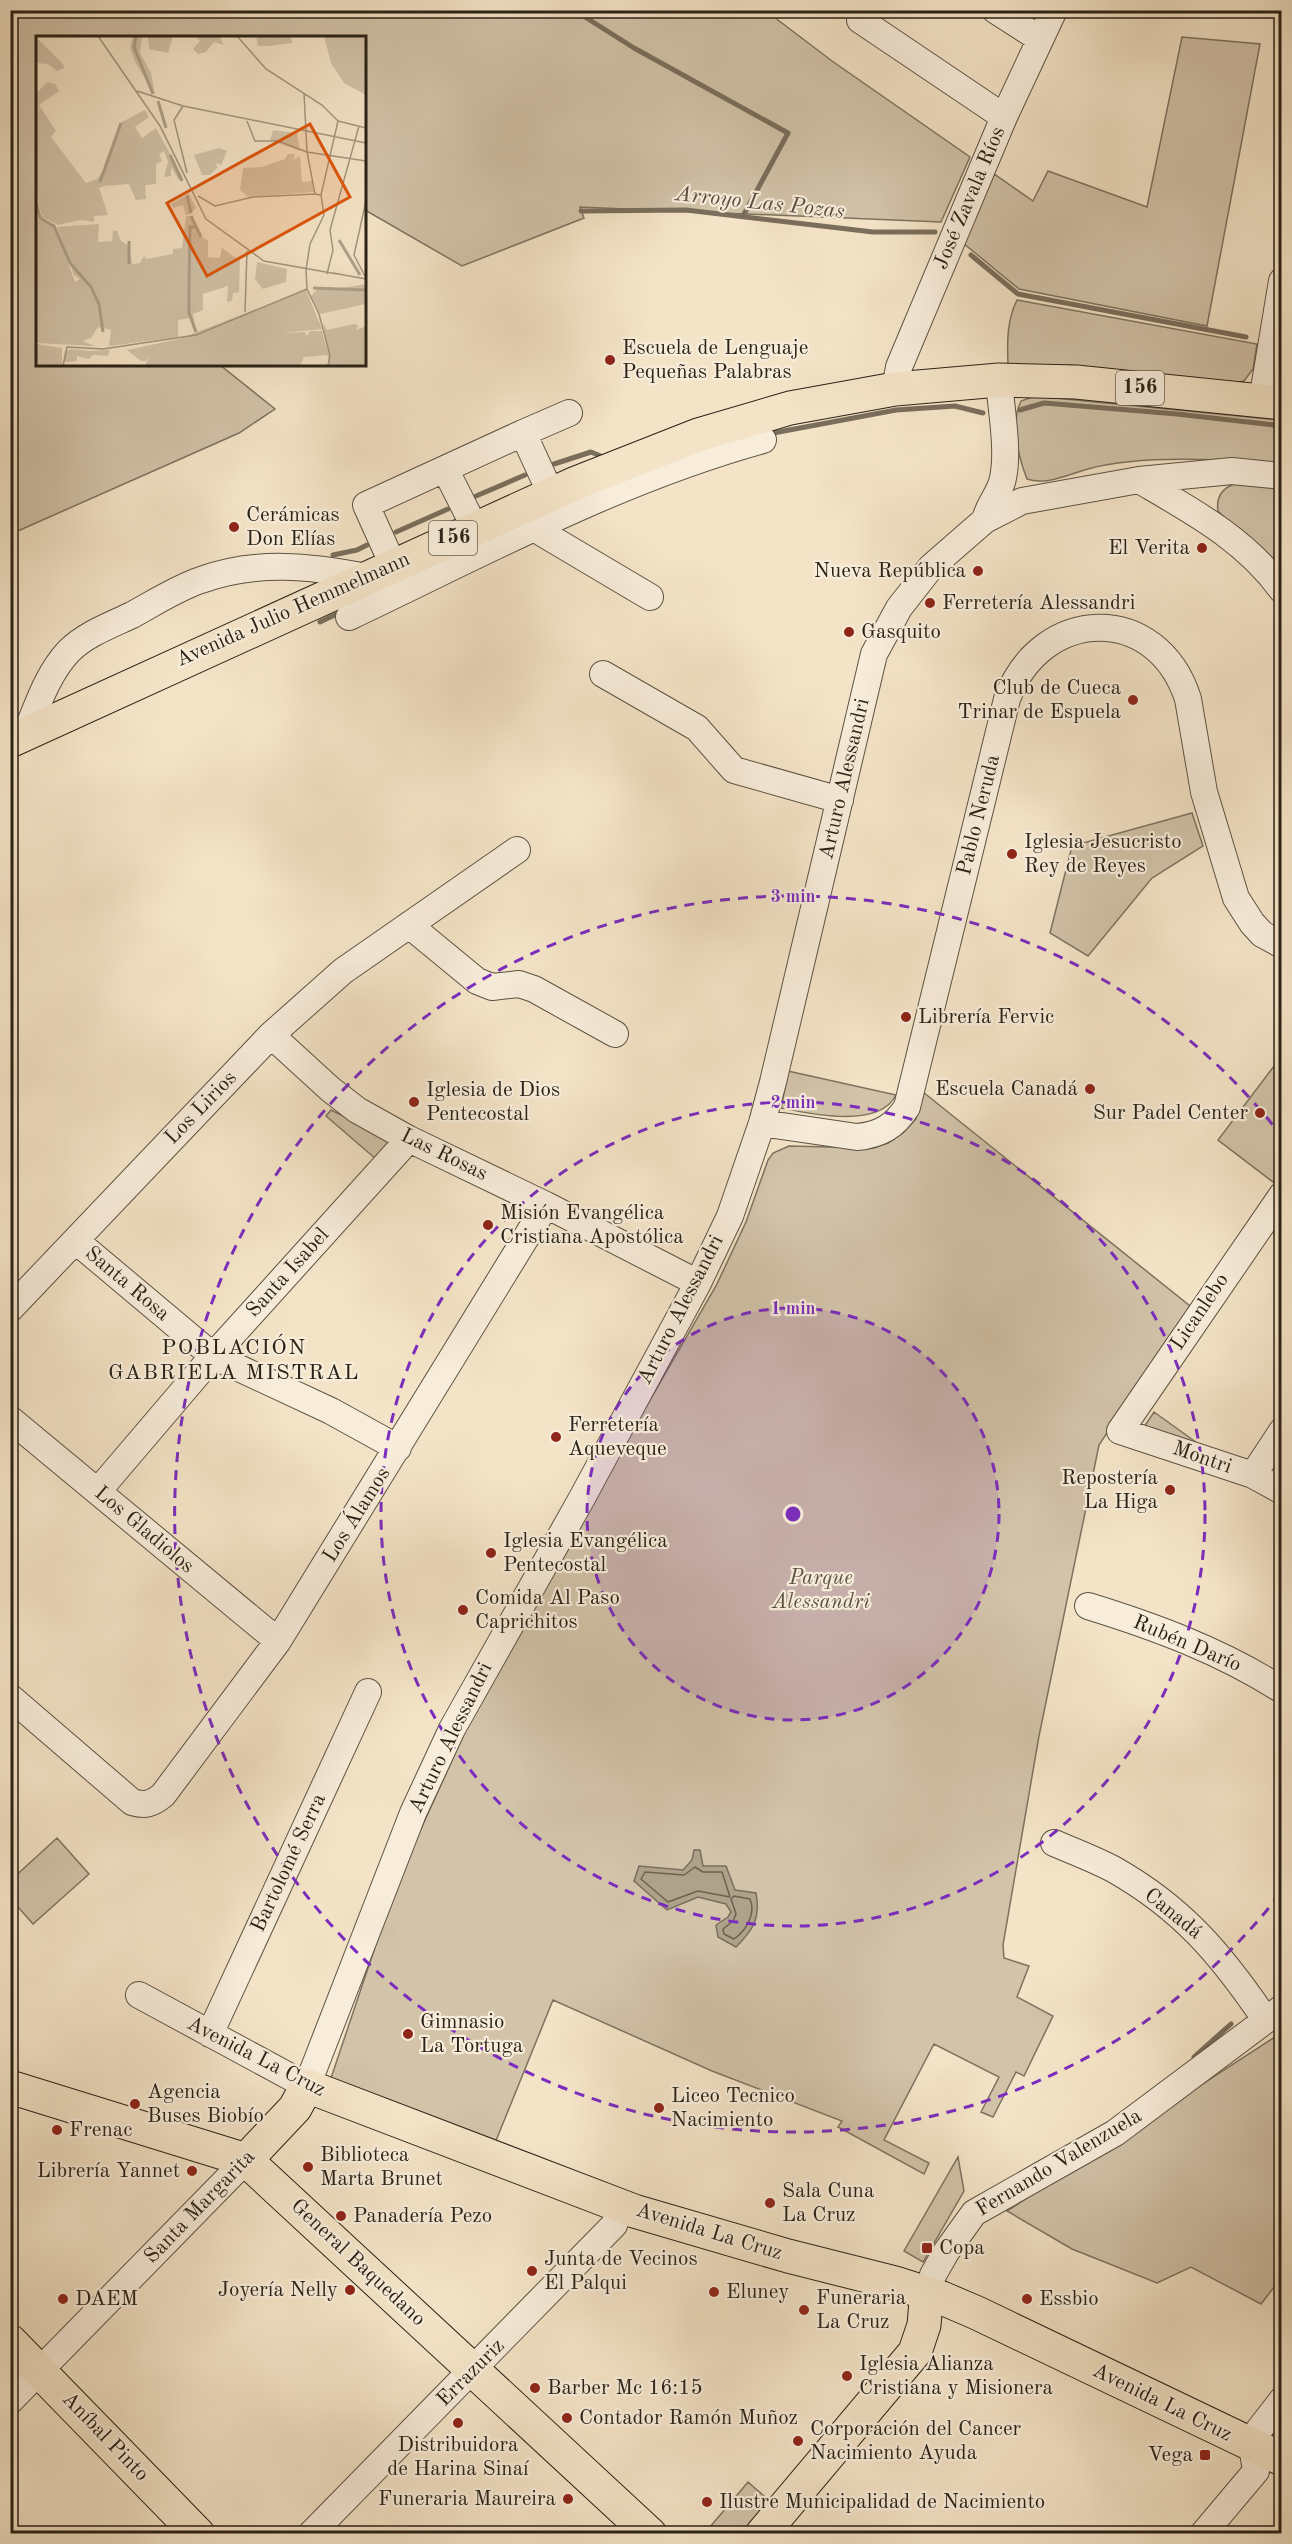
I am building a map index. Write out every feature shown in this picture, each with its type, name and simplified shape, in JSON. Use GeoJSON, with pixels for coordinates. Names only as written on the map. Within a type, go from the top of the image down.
{"type":"FeatureCollection","features":[{"type":"Feature","properties":{"kind":"main road","name":"Avenida Julio Hemmelmann"},"geometry":{"type":"LineString","coordinates":[[16,733],[475,528],[538,509],[698,435],[790,408],[895,389],[999,380],[1076,382],[1272,402]]}},
{"type":"Feature","properties":{"kind":"main road","name":"General Baquedano"},"geometry":{"type":"LineString","coordinates":[[10,2087],[246,2160],[650,2534]]}},
{"type":"Feature","properties":{"kind":"main road","name":"Santa Margarita"},"geometry":{"type":"LineString","coordinates":[[246,2160],[304,2092]]}},
{"type":"Feature","properties":{"kind":"main road","name":"Avenida La Cruz"},"geometry":{"type":"LineString","coordinates":[[304,2092],[617,2215],[641,2235],[784,2275],[926,2302],[1057,2373],[1268,2465]]}},
{"type":"Feature","properties":{"kind":"main road"},"geometry":{"type":"LineString","coordinates":[[762,2534],[915,2352],[921,2338],[926,2302]]}},
{"type":"Feature","properties":{"kind":"main road","name":"Aníbal Pinto"},"geometry":{"type":"LineString","coordinates":[[10,2341],[198,2534]]}},
{"type":"Feature","properties":{"kind":"street"},"geometry":{"type":"LineString","coordinates":[[995,10],[1040,39]]}},
{"type":"Feature","properties":{"kind":"street","name":"José Zavala Ríos"},"geometry":{"type":"LineString","coordinates":[[895,389],[899,367],[1004,117],[1054,10]]}},
{"type":"Feature","properties":{"kind":"street"},"geometry":{"type":"LineString","coordinates":[[860,20],[1004,117]]}},
{"type":"Feature","properties":{"kind":"street"},"geometry":{"type":"LineString","coordinates":[[1272,402],[1281,281]]}},
{"type":"Feature","properties":{"kind":"street","name":"Arturo Alessandri"},"geometry":{"type":"LineString","coordinates":[[985,520],[988,508],[1003,479],[1004,433],[999,380]]}},
{"type":"Feature","properties":{"kind":"street"},"geometry":{"type":"LineString","coordinates":[[16,733],[69,651],[81,641],[199,580],[235,569],[282,566],[380,571],[366,505],[569,412]]}},
{"type":"Feature","properties":{"kind":"street"},"geometry":{"type":"LineString","coordinates":[[523,433],[542,533],[650,597]]}},
{"type":"Feature","properties":{"kind":"street"},"geometry":{"type":"LineString","coordinates":[[350,617],[538,509],[763,440]]}},
{"type":"Feature","properties":{"kind":"street"},"geometry":{"type":"LineString","coordinates":[[445,469],[475,528]]}},
{"type":"Feature","properties":{"kind":"street","name":"Arturo Alessandri"},"geometry":{"type":"LineString","coordinates":[[304,2092],[413,1813],[452,1729],[582,1498],[698,1283],[730,1216],[762,1124],[874,654],[885,631],[909,594],[931,567],[985,520],[1022,501],[1139,480],[1232,471],[1281,476]]}},
{"type":"Feature","properties":{"kind":"street"},"geometry":{"type":"LineString","coordinates":[[1196,475],[1200,516]]}},
{"type":"Feature","properties":{"kind":"street"},"geometry":{"type":"LineString","coordinates":[[1003,479],[1022,501]]}},
{"type":"Feature","properties":{"kind":"street"},"geometry":{"type":"LineString","coordinates":[[1139,480],[1200,516],[1239,543],[1257,559],[1281,590]]}},
{"type":"Feature","properties":{"kind":"street","name":"Pablo Neruda"},"geometry":{"type":"LineString","coordinates":[[762,1124],[857,1137],[868,1136],[888,1129],[907,1107],[1007,699],[1026,662],[1036,651],[1061,636],[1089,628],[1118,630],[1146,641],[1168,660],[1180,679],[1188,699],[1204,792],[1236,898],[1252,923],[1262,933],[1281,945]]}},
{"type":"Feature","properties":{"kind":"street"},"geometry":{"type":"LineString","coordinates":[[603,674],[697,728],[734,770],[840,801]]}},
{"type":"Feature","properties":{"kind":"street","name":"Los Lirios"},"geometry":{"type":"LineString","coordinates":[[10,1309],[271,1035],[343,971],[517,850]]}},
{"type":"Feature","properties":{"kind":"street"},"geometry":{"type":"LineString","coordinates":[[409,926],[477,981],[492,987],[519,984],[534,989],[615,1034]]}},
{"type":"Feature","properties":{"kind":"street","name":"Las Rosas"},"geometry":{"type":"LineString","coordinates":[[271,1035],[330,1089],[357,1110],[409,1139],[546,1205],[698,1283]]}},
{"type":"Feature","properties":{"kind":"street","name":"Santa Isabel"},"geometry":{"type":"LineString","coordinates":[[98,1491],[213,1356],[409,1139]]}},
{"type":"Feature","properties":{"kind":"street","name":"Licanlebo"},"geometry":{"type":"LineString","coordinates":[[1120,1431],[1281,1195]]}},
{"type":"Feature","properties":{"kind":"street","name":"Los Álamos"},"geometry":{"type":"LineString","coordinates":[[10,1697],[132,1802],[144,1805],[155,1802],[163,1795],[278,1641],[546,1205]]}},
{"type":"Feature","properties":{"kind":"street","name":"Santa Rosa"},"geometry":{"type":"LineString","coordinates":[[76,1241],[213,1356],[331,1411],[398,1448]]}},
{"type":"Feature","properties":{"kind":"street","name":"Los Gladiolos"},"geometry":{"type":"LineString","coordinates":[[10,1419],[278,1641]]}},
{"type":"Feature","properties":{"kind":"street","name":"Montri"},"geometry":{"type":"LineString","coordinates":[[1120,1431],[1253,1475],[1281,1491]]}},
{"type":"Feature","properties":{"kind":"street"},"geometry":{"type":"LineString","coordinates":[[1253,1475],[1281,1431]]}},
{"type":"Feature","properties":{"kind":"street","name":"Rubén Darío"},"geometry":{"type":"LineString","coordinates":[[1088,1606],[1203,1646],[1254,1672],[1281,1690]]}},
{"type":"Feature","properties":{"kind":"street","name":"Bartolomé Serra"},"geometry":{"type":"LineString","coordinates":[[210,2034],[368,1692]]}},
{"type":"Feature","properties":{"kind":"street","name":"Canadá"},"geometry":{"type":"LineString","coordinates":[[1054,1843],[1112,1869],[1159,1899],[1209,1944],[1273,2013]]}},
{"type":"Feature","properties":{"kind":"street","name":"Avenida La Cruz"},"geometry":{"type":"LineString","coordinates":[[140,1995],[210,2034],[304,2092]]}},
{"type":"Feature","properties":{"kind":"street","name":"Fernando Valenzuela"},"geometry":{"type":"LineString","coordinates":[[926,2302],[933,2275],[946,2252],[974,2213],[1116,2133],[1273,2013]]}},
{"type":"Feature","properties":{"kind":"street","name":"Santa Margarita"},"geometry":{"type":"LineString","coordinates":[[10,2401],[246,2160]]}},
{"type":"Feature","properties":{"kind":"street","name":"Errazuriz"},"geometry":{"type":"LineString","coordinates":[[311,2534],[474,2370],[617,2215]]}},
{"type":"Feature","properties":{"kind":"street"},"geometry":{"type":"LineString","coordinates":[[1203,2534],[1268,2465],[1258,2430],[1281,2400]]}},
{"type":"Feature","properties":{"kind":"green space"},"geometry":{"type":"Polygon","coordinates":[[[11,10],[766,11],[832,61],[970,157],[941,222],[580,207],[584,218],[462,266],[366,211],[366,36],[36,36],[36,366],[221,366],[275,409],[239,433],[11,534],[11,10]]]}},
{"type":"Feature","properties":{"kind":"green space"},"geometry":{"type":"Polygon","coordinates":[[[1182,37],[1260,44],[1207,326],[1019,289],[963,243],[994,174],[1033,201],[1048,171],[1147,207],[1182,37]]]}},
{"type":"Feature","properties":{"kind":"green space"},"geometry":{"type":"Polygon","coordinates":[[[1017,300],[1257,344],[1253,369],[1244,381],[1234,383],[1071,365],[1010,367],[1008,364],[1008,331],[1017,300]]]}},
{"type":"Feature","properties":{"kind":"green space"},"geometry":{"type":"Polygon","coordinates":[[[1035,396],[1281,420],[1281,464],[1210,460],[1133,461],[1088,469],[1050,480],[1034,481],[1027,479],[1018,450],[1016,419],[1021,401],[1035,396]]]}},
{"type":"Feature","properties":{"kind":"green space"},"geometry":{"type":"Polygon","coordinates":[[[1234,484],[1281,488],[1281,576],[1218,511],[1220,494],[1234,484]]]}},
{"type":"Feature","properties":{"kind":"green space"},"geometry":{"type":"Polygon","coordinates":[[[1192,813],[1203,846],[1152,878],[1088,956],[1050,933],[1072,846],[1192,813]]]}},
{"type":"Feature","properties":{"kind":"green space","name":"Sur Padel Center"},"geometry":{"type":"Polygon","coordinates":[[[1281,1057],[1281,1172],[1273,1182],[1218,1140],[1281,1057]]]}},
{"type":"Feature","properties":{"kind":"green space"},"geometry":{"type":"Polygon","coordinates":[[[788,1071],[896,1095],[887,1106],[860,1116],[826,1115],[781,1108],[788,1071]]]}},
{"type":"Feature","properties":{"kind":"green space","name":"Parque Alessandri"},"geometry":{"type":"Polygon","coordinates":[[[923,1092],[1190,1306],[1099,1445],[1039,1736],[1003,1945],[1004,1958],[1029,1966],[1017,1997],[1053,2016],[1024,2076],[1016,2072],[993,2117],[981,2112],[999,2077],[934,2044],[884,2140],[929,2163],[924,2174],[838,2127],[842,2121],[712,2071],[553,2000],[493,2148],[331,2078],[397,1882],[467,1727],[573,1533],[716,1286],[746,1222],[768,1160],[773,1153],[789,1146],[872,1148],[888,1143],[903,1133],[916,1119],[923,1092]]]}},
{"type":"Feature","properties":{"kind":"green space"},"geometry":{"type":"Polygon","coordinates":[[[331,1110],[390,1141],[377,1160],[326,1116],[331,1110]]]}},
{"type":"Feature","properties":{"kind":"green space"},"geometry":{"type":"Polygon","coordinates":[[[1154,1412],[1200,1445],[1144,1427],[1154,1412]]]}},
{"type":"Feature","properties":{"kind":"green space"},"geometry":{"type":"Polygon","coordinates":[[[57,1838],[89,1874],[33,1924],[11,1899],[11,1880],[57,1838]]]}},
{"type":"Feature","properties":{"kind":"green space"},"geometry":{"type":"Polygon","coordinates":[[[1281,2033],[1281,2278],[1261,2304],[1191,2267],[1157,2283],[1072,2249],[1007,2211],[1281,2033]]]}},
{"type":"Feature","properties":{"kind":"green space"},"geometry":{"type":"Polygon","coordinates":[[[958,2157],[964,2191],[923,2262],[904,2251],[958,2157]]]}},
{"type":"Feature","properties":{"kind":"green space"},"geometry":{"type":"Polygon","coordinates":[[[748,2482],[771,2502],[743,2533],[704,2534],[748,2482]]]}},
{"type":"Feature","properties":{"kind":"water"},"geometry":{"type":"Polygon","coordinates":[[[694,1850],[700,1850],[703,1866],[726,1866],[735,1890],[756,1893],[757,1910],[754,1923],[736,1947],[718,1937],[716,1925],[728,1917],[731,1912],[726,1904],[698,1897],[667,1910],[634,1881],[639,1866],[683,1870],[692,1860],[694,1850]]]}},
{"type":"Feature","properties":{"kind":"waterway"},"geometry":{"type":"LineString","coordinates":[[574,10],[634,48],[788,133],[743,216]]}},
{"type":"Feature","properties":{"kind":"waterway","name":"Arroyo Las Pozas"},"geometry":{"type":"LineString","coordinates":[[581,211],[686,210],[873,232],[935,232]]}},
{"type":"Feature","properties":{"kind":"waterway","name":"Arroyo Las Pozas"},"geometry":{"type":"LineString","coordinates":[[971,255],[1018,294],[1246,337]]}},
{"type":"Feature","properties":{"kind":"waterway"},"geometry":{"type":"LineString","coordinates":[[1020,410],[1044,403],[1177,414],[1282,426]]}},
{"type":"Feature","properties":{"kind":"waterway"},"geometry":{"type":"LineString","coordinates":[[768,434],[896,410],[955,406],[983,413]]}},
{"type":"Feature","properties":{"kind":"waterway"},"geometry":{"type":"LineString","coordinates":[[554,464],[591,452],[603,457]]}},
{"type":"Feature","properties":{"kind":"waterway"},"geometry":{"type":"LineString","coordinates":[[476,496],[525,475]]}},
{"type":"Feature","properties":{"kind":"waterway"},"geometry":{"type":"LineString","coordinates":[[396,532],[448,509]]}},
{"type":"Feature","properties":{"kind":"waterway"},"geometry":{"type":"LineString","coordinates":[[333,555],[357,550],[367,545]]}},
{"type":"Feature","properties":{"kind":"waterway"},"geometry":{"type":"LineString","coordinates":[[320,622],[343,611]]}},
{"type":"Feature","properties":{"kind":"waterway"},"geometry":{"type":"LineString","coordinates":[[1276,1991],[1282,1987]]}},
{"type":"Feature","properties":{"kind":"waterway"},"geometry":{"type":"LineString","coordinates":[[1194,2057],[1231,2024]]}},
{"type":"Feature","properties":{"kind":"place","name":"Escuela de Lenguaje Pequeñas Palabras"},"geometry":{"type":"Point","coordinates":[610,360]}},
{"type":"Feature","properties":{"kind":"place","name":"Cerámicas Don Elías"},"geometry":{"type":"Point","coordinates":[234,527]}},
{"type":"Feature","properties":{"kind":"place","name":"El Verita"},"geometry":{"type":"Point","coordinates":[1202,548]}},
{"type":"Feature","properties":{"kind":"place","name":"Nueva República"},"geometry":{"type":"Point","coordinates":[978,571]}},
{"type":"Feature","properties":{"kind":"place","name":"Ferretería Alessandri"},"geometry":{"type":"Point","coordinates":[930,603]}},
{"type":"Feature","properties":{"kind":"place","name":"Gasquito"},"geometry":{"type":"Point","coordinates":[849,632]}},
{"type":"Feature","properties":{"kind":"place","name":"Club de Cueca Trinar de Espuela"},"geometry":{"type":"Point","coordinates":[1133,700]}},
{"type":"Feature","properties":{"kind":"place","name":"Iglesia Jesucristo Rey de Reyes"},"geometry":{"type":"Point","coordinates":[1012,854]}},
{"type":"Feature","properties":{"kind":"place","name":"Librería Fervic"},"geometry":{"type":"Point","coordinates":[906,1017]}},
{"type":"Feature","properties":{"kind":"place","name":"Escuela Canadá"},"geometry":{"type":"Point","coordinates":[1090,1089]}},
{"type":"Feature","properties":{"kind":"place","name":"Iglesia de Dios Pentecostal"},"geometry":{"type":"Point","coordinates":[414,1102]}},
{"type":"Feature","properties":{"kind":"place","name":"Sur Padel Center"},"geometry":{"type":"Point","coordinates":[1260,1113]}},
{"type":"Feature","properties":{"kind":"place","name":"Misión Evangélica Cristiana Apostólica"},"geometry":{"type":"Point","coordinates":[488,1225]}},
{"type":"Feature","properties":{"kind":"place","name":"Ferretería Aqueveque"},"geometry":{"type":"Point","coordinates":[556,1437]}},
{"type":"Feature","properties":{"kind":"place","name":"Repostería La Higa"},"geometry":{"type":"Point","coordinates":[1170,1490]}},
{"type":"Feature","properties":{"kind":"place","name":"Iglesia Evangélica Pentecostal"},"geometry":{"type":"Point","coordinates":[491,1553]}},
{"type":"Feature","properties":{"kind":"place","name":"Comida Al Paso Caprichitos"},"geometry":{"type":"Point","coordinates":[463,1610]}},
{"type":"Feature","properties":{"kind":"place","name":"Gimnasio La Tortuga"},"geometry":{"type":"Point","coordinates":[408,2034]}},
{"type":"Feature","properties":{"kind":"place","name":"Agencia Buses Biobío"},"geometry":{"type":"Point","coordinates":[135,2104]}},
{"type":"Feature","properties":{"kind":"place","name":"Liceo Tecnico Nacimiento"},"geometry":{"type":"Point","coordinates":[659,2108]}},
{"type":"Feature","properties":{"kind":"place","name":"Frenac"},"geometry":{"type":"Point","coordinates":[57,2130]}},
{"type":"Feature","properties":{"kind":"place","name":"Biblioteca Marta Brunet"},"geometry":{"type":"Point","coordinates":[308,2167]}},
{"type":"Feature","properties":{"kind":"place","name":"Librería Yannet"},"geometry":{"type":"Point","coordinates":[192,2171]}},
{"type":"Feature","properties":{"kind":"place","name":"Sala Cuna La Cruz"},"geometry":{"type":"Point","coordinates":[770,2203]}},
{"type":"Feature","properties":{"kind":"place","name":"Panadería Pezo"},"geometry":{"type":"Point","coordinates":[341,2216]}},
{"type":"Feature","properties":{"kind":"place","name":"Copa"},"geometry":{"type":"Point","coordinates":[927,2248]}},
{"type":"Feature","properties":{"kind":"place","name":"Junta de Vecinos El Palqui"},"geometry":{"type":"Point","coordinates":[532,2271]}},
{"type":"Feature","properties":{"kind":"place","name":"Joyería Nelly"},"geometry":{"type":"Point","coordinates":[350,2290]}},
{"type":"Feature","properties":{"kind":"place","name":"Eluney"},"geometry":{"type":"Point","coordinates":[714,2292]}},
{"type":"Feature","properties":{"kind":"place","name":"DAEM"},"geometry":{"type":"Point","coordinates":[63,2299]}},
{"type":"Feature","properties":{"kind":"place","name":"Essbio"},"geometry":{"type":"Point","coordinates":[1027,2299]}},
{"type":"Feature","properties":{"kind":"place","name":"Funeraria La Cruz"},"geometry":{"type":"Point","coordinates":[804,2310]}},
{"type":"Feature","properties":{"kind":"place","name":"Iglesia Alianza Cristiana y Misionera"},"geometry":{"type":"Point","coordinates":[847,2376]}},
{"type":"Feature","properties":{"kind":"place","name":"Barber Mc 16:15"},"geometry":{"type":"Point","coordinates":[535,2388]}},
{"type":"Feature","properties":{"kind":"place","name":"Contador Ramón Muñoz"},"geometry":{"type":"Point","coordinates":[567,2418]}},
{"type":"Feature","properties":{"kind":"place","name":"Distribuidora de Harina Sinaí"},"geometry":{"type":"Point","coordinates":[458,2423]}},
{"type":"Feature","properties":{"kind":"place","name":"Corporación del Cancer Nacimiento Ayuda"},"geometry":{"type":"Point","coordinates":[798,2441]}},
{"type":"Feature","properties":{"kind":"place","name":"Vega"},"geometry":{"type":"Point","coordinates":[1205,2455]}},
{"type":"Feature","properties":{"kind":"place","name":"Funeraria Maureira"},"geometry":{"type":"Point","coordinates":[568,2499]}},
{"type":"Feature","properties":{"kind":"place","name":"Ilustre Municipalidad de Nacimiento"},"geometry":{"type":"Point","coordinates":[707,2502]}},
{"type":"Feature","properties":{"kind":"district","name":"POBLACIÓN GABRIELA MISTRAL"},"geometry":{"type":"Point","coordinates":[234,1360]}}]}
